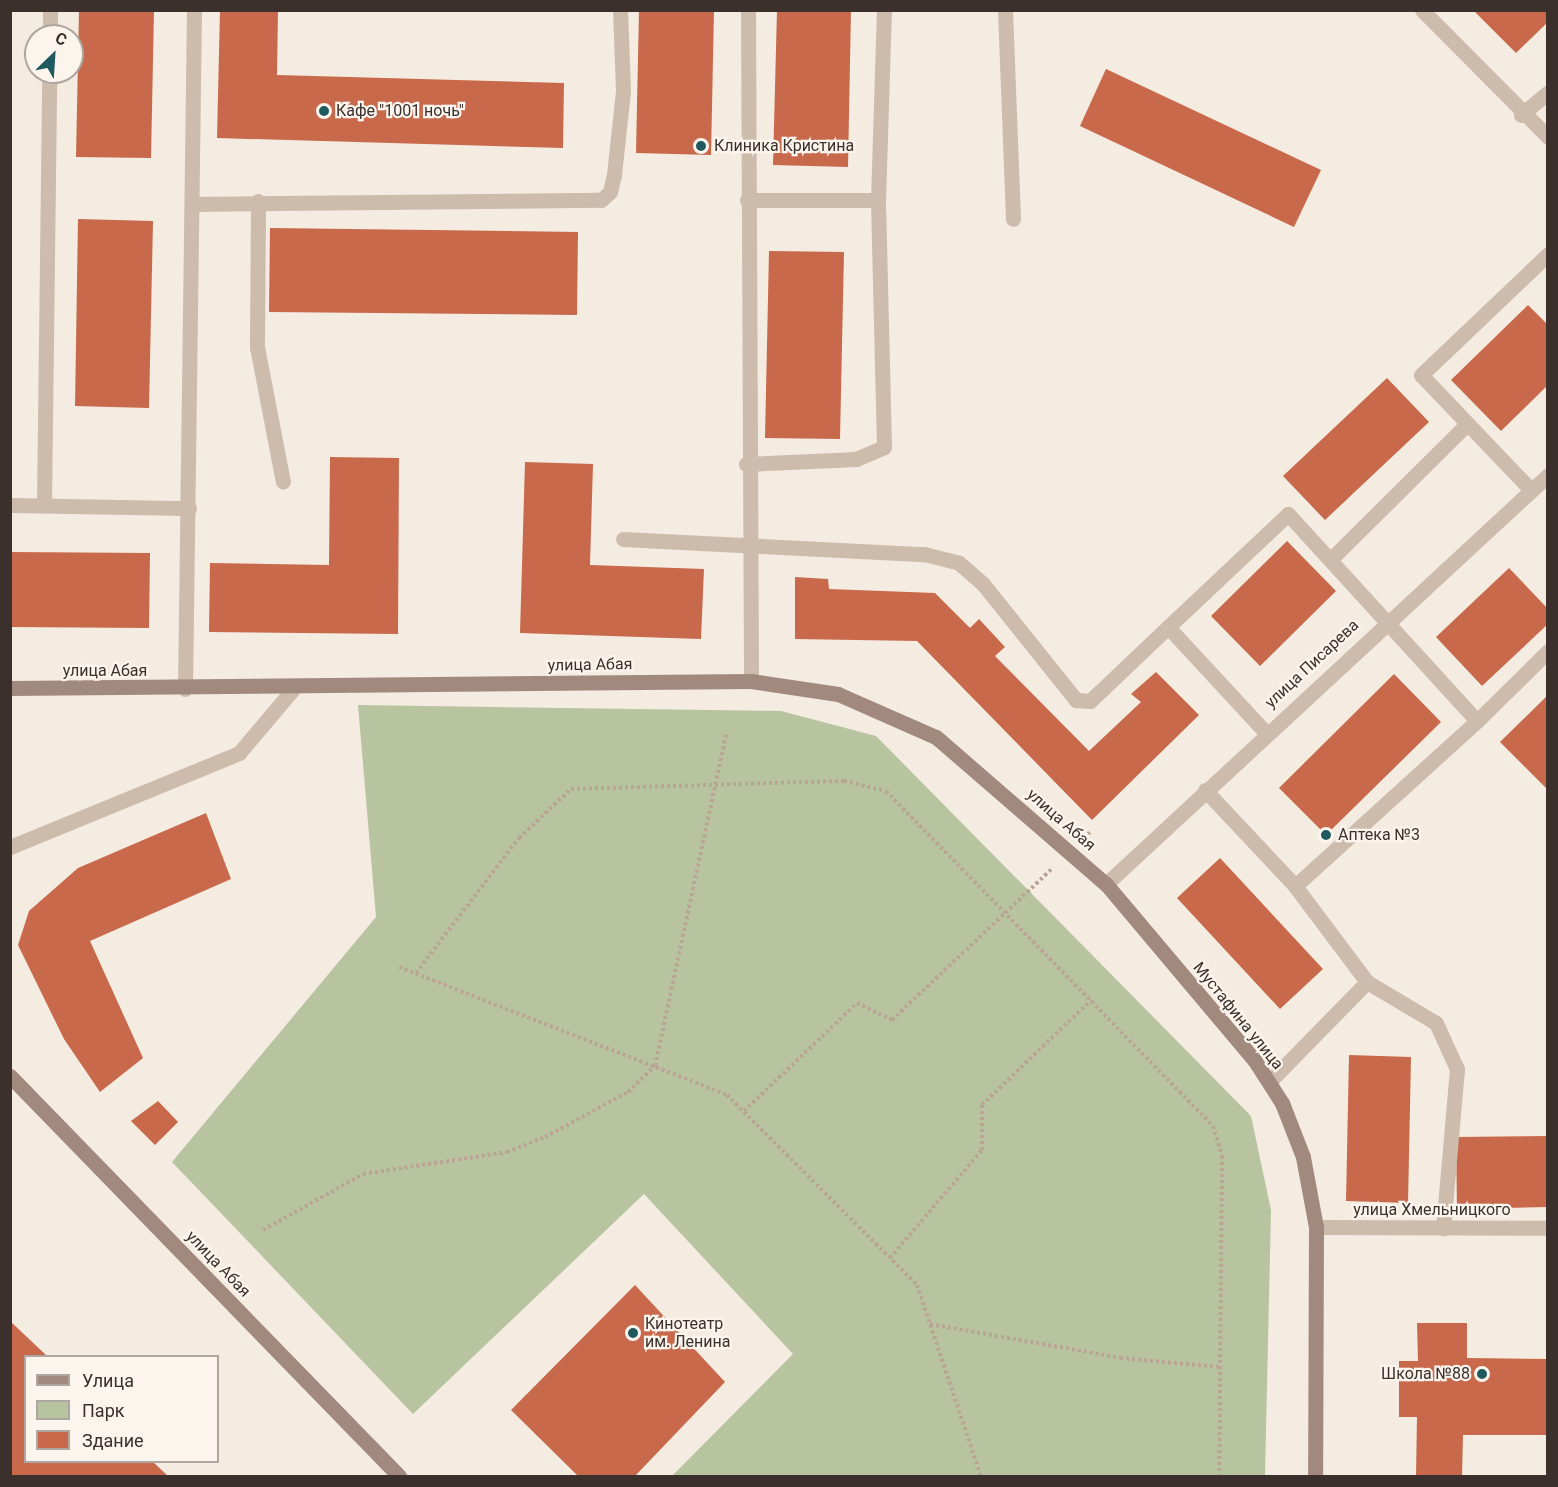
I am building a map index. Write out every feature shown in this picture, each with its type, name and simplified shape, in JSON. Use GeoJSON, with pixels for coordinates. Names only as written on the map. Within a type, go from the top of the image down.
{"type":"FeatureCollection","features":[{"type":"Feature","properties":{"kind":"main road","name":"улица Абая"},"geometry":{"type":"LineString","coordinates":[[10,688],[185,689],[751,681],[838,694],[936,736],[1071,851],[1106,884]]}},
{"type":"Feature","properties":{"kind":"main road","name":"Мустафина улица"},"geometry":{"type":"LineString","coordinates":[[1106,884],[1269,1082],[1303,1157],[1316,1227],[1315,1476]]}},
{"type":"Feature","properties":{"kind":"main road","name":"улица Абая"},"geometry":{"type":"LineString","coordinates":[[10,1076],[399,1476]]}},
{"type":"Feature","properties":{"kind":"street"},"geometry":{"type":"LineString","coordinates":[[185,689],[194,10]]}},
{"type":"Feature","properties":{"kind":"street"},"geometry":{"type":"LineString","coordinates":[[192,204],[258,201],[601,200],[610,192],[614,175],[622,101],[620,10]]}},
{"type":"Feature","properties":{"kind":"street"},"geometry":{"type":"LineString","coordinates":[[748,10],[746,464],[751,681]]}},
{"type":"Feature","properties":{"kind":"street"},"geometry":{"type":"LineString","coordinates":[[746,464],[856,459],[884,447],[878,200],[884,10]]}},
{"type":"Feature","properties":{"kind":"street"},"geometry":{"type":"LineString","coordinates":[[1005,10],[1013,219]]}},
{"type":"Feature","properties":{"kind":"street"},"geometry":{"type":"LineString","coordinates":[[1422,10],[1521,115],[1548,137]]}},
{"type":"Feature","properties":{"kind":"street"},"geometry":{"type":"LineString","coordinates":[[44,506],[50,84]]}},
{"type":"Feature","properties":{"kind":"street"},"geometry":{"type":"LineString","coordinates":[[1521,115],[1548,92]]}},
{"type":"Feature","properties":{"kind":"street"},"geometry":{"type":"LineString","coordinates":[[747,200],[878,200]]}},
{"type":"Feature","properties":{"kind":"street"},"geometry":{"type":"LineString","coordinates":[[258,201],[257,347],[283,482]]}},
{"type":"Feature","properties":{"kind":"street"},"geometry":{"type":"LineString","coordinates":[[1531,490],[1421,375],[1548,254]]}},
{"type":"Feature","properties":{"kind":"street"},"geometry":{"type":"LineString","coordinates":[[1331,559],[1467,424]]}},
{"type":"Feature","properties":{"kind":"street","name":"улица Писарева"},"geometry":{"type":"LineString","coordinates":[[1106,884],[1387,618],[1548,475]]}},
{"type":"Feature","properties":{"kind":"street"},"geometry":{"type":"LineString","coordinates":[[10,505],[189,508]]}},
{"type":"Feature","properties":{"kind":"street"},"geometry":{"type":"LineString","coordinates":[[623,538],[924,554],[959,563],[983,584],[1076,700],[1090,701],[1288,514],[1387,618],[1477,722]]}},
{"type":"Feature","properties":{"kind":"street"},"geometry":{"type":"LineString","coordinates":[[1168,627],[1266,733]]}},
{"type":"Feature","properties":{"kind":"street"},"geometry":{"type":"LineString","coordinates":[[1295,886],[1477,722],[1548,651]]}},
{"type":"Feature","properties":{"kind":"street"},"geometry":{"type":"LineString","coordinates":[[10,847],[239,753],[294,687]]}},
{"type":"Feature","properties":{"kind":"street"},"geometry":{"type":"LineString","coordinates":[[1205,790],[1295,886],[1367,982],[1436,1023],[1457,1069],[1443,1228]]}},
{"type":"Feature","properties":{"kind":"street"},"geometry":{"type":"LineString","coordinates":[[1269,1082],[1367,982]]}},
{"type":"Feature","properties":{"kind":"street","name":"улица Хмельницкого"},"geometry":{"type":"LineString","coordinates":[[1316,1227],[1548,1228]]}},
{"type":"Feature","properties":{"kind":"path"},"geometry":{"type":"LineString","coordinates":[[263,1230],[363,1174],[507,1152],[545,1137],[628,1092],[655,1066],[712,784],[726,735]]}},
{"type":"Feature","properties":{"kind":"path"},"geometry":{"type":"LineString","coordinates":[[416,973],[519,838],[571,789],[844,781],[886,791],[1213,1126],[1222,1156],[1219,1476]]}},
{"type":"Feature","properties":{"kind":"path"},"geometry":{"type":"LineString","coordinates":[[744,1111],[857,1003],[892,1020],[1090,832]]}},
{"type":"Feature","properties":{"kind":"path"},"geometry":{"type":"LineString","coordinates":[[399,967],[728,1095],[917,1285],[981,1476]]}},
{"type":"Feature","properties":{"kind":"path"},"geometry":{"type":"LineString","coordinates":[[890,1258],[982,1150],[982,1105],[1090,1000]]}},
{"type":"Feature","properties":{"kind":"path"},"geometry":{"type":"LineString","coordinates":[[930,1324],[1120,1358],[1220,1367]]}},
{"type":"Feature","properties":{"kind":"green space"},"geometry":{"type":"Polygon","coordinates":[[[358,705],[781,711],[876,736],[1251,1116],[1271,1210],[1265,1476],[672,1476],[793,1354],[644,1194],[413,1414],[172,1162],[376,917],[358,705]]]}},
{"type":"Feature","properties":{"kind":"building"},"geometry":{"type":"Polygon","coordinates":[[[79,10],[154,10],[151,158],[76,157],[77,84],[84,84],[84,24],[79,24],[79,10]]]}},
{"type":"Feature","properties":{"kind":"building"},"geometry":{"type":"Polygon","coordinates":[[[220,10],[278,10],[277,75],[564,83],[563,148],[217,138],[220,10]]]}},
{"type":"Feature","properties":{"kind":"building"},"geometry":{"type":"Polygon","coordinates":[[[639,10],[714,10],[711,155],[636,153],[639,10]]]}},
{"type":"Feature","properties":{"kind":"building"},"geometry":{"type":"Polygon","coordinates":[[[777,10],[851,10],[848,167],[773,165],[777,10]]]}},
{"type":"Feature","properties":{"kind":"building"},"geometry":{"type":"Polygon","coordinates":[[[1473,10],[1548,10],[1548,22],[1516,53],[1473,10]]]}},
{"type":"Feature","properties":{"kind":"building"},"geometry":{"type":"Polygon","coordinates":[[[1106,69],[1321,170],[1294,227],[1080,126],[1106,69]]]}},
{"type":"Feature","properties":{"kind":"building"},"geometry":{"type":"Polygon","coordinates":[[[78,219],[153,221],[149,408],[75,406],[78,219]]]}},
{"type":"Feature","properties":{"kind":"building"},"geometry":{"type":"Polygon","coordinates":[[[270,228],[578,232],[577,315],[269,312],[270,228]]]}},
{"type":"Feature","properties":{"kind":"building"},"geometry":{"type":"Polygon","coordinates":[[[769,251],[844,252],[840,439],[765,438],[769,251]]]}},
{"type":"Feature","properties":{"kind":"building"},"geometry":{"type":"Polygon","coordinates":[[[1528,305],[1548,325],[1548,385],[1501,431],[1451,380],[1528,305]]]}},
{"type":"Feature","properties":{"kind":"building"},"geometry":{"type":"Polygon","coordinates":[[[1387,378],[1429,422],[1325,520],[1283,476],[1387,378]]]}},
{"type":"Feature","properties":{"kind":"building"},"geometry":{"type":"Polygon","coordinates":[[[330,457],[399,458],[398,634],[209,632],[210,563],[329,565],[330,457]]]}},
{"type":"Feature","properties":{"kind":"building"},"geometry":{"type":"Polygon","coordinates":[[[525,462],[593,464],[590,565],[704,569],[701,639],[520,633],[525,462]]]}},
{"type":"Feature","properties":{"kind":"building"},"geometry":{"type":"Polygon","coordinates":[[[1287,541],[1336,591],[1260,666],[1211,616],[1287,541]]]}},
{"type":"Feature","properties":{"kind":"building"},"geometry":{"type":"Polygon","coordinates":[[[10,552],[150,553],[149,628],[10,627],[10,552]]]}},
{"type":"Feature","properties":{"kind":"building"},"geometry":{"type":"Polygon","coordinates":[[[1509,568],[1548,609],[1548,624],[1482,686],[1436,637],[1509,568]]]}},
{"type":"Feature","properties":{"kind":"building"},"geometry":{"type":"Polygon","coordinates":[[[795,577],[828,579],[829,589],[935,593],[970,628],[979,619],[1005,647],[995,656],[1089,751],[1141,702],[1131,694],[1156,672],[1199,715],[1092,820],[917,641],[795,639],[795,577]]]}},
{"type":"Feature","properties":{"kind":"building"},"geometry":{"type":"Polygon","coordinates":[[[1394,674],[1441,722],[1326,835],[1279,788],[1394,674]]]}},
{"type":"Feature","properties":{"kind":"building"},"geometry":{"type":"Polygon","coordinates":[[[1548,695],[1548,790],[1500,742],[1548,695]]]}},
{"type":"Feature","properties":{"kind":"building"},"geometry":{"type":"Polygon","coordinates":[[[206,813],[231,879],[90,941],[143,1058],[100,1092],[64,1039],[18,945],[29,911],[78,868],[206,813]]]}},
{"type":"Feature","properties":{"kind":"building"},"geometry":{"type":"Polygon","coordinates":[[[1220,858],[1323,969],[1280,1009],[1177,898],[1220,858]]]}},
{"type":"Feature","properties":{"kind":"building"},"geometry":{"type":"Polygon","coordinates":[[[1349,1055],[1411,1057],[1408,1203],[1346,1201],[1349,1055]]]}},
{"type":"Feature","properties":{"kind":"building"},"geometry":{"type":"Polygon","coordinates":[[[158,1101],[178,1122],[155,1145],[131,1121],[158,1101]]]}},
{"type":"Feature","properties":{"kind":"building"},"geometry":{"type":"Polygon","coordinates":[[[1548,1136],[1548,1207],[1457,1209],[1456,1137],[1548,1136]]]}},
{"type":"Feature","properties":{"kind":"building","name":"Кинотеатр им. Ленина"},"geometry":{"type":"Polygon","coordinates":[[[635,1285],[725,1382],[635,1476],[578,1476],[511,1410],[635,1285]]]}},
{"type":"Feature","properties":{"kind":"building"},"geometry":{"type":"Polygon","coordinates":[[[10,1321],[46,1355],[24,1355],[24,1463],[154,1463],[168,1476],[10,1476],[10,1321]]]}},
{"type":"Feature","properties":{"kind":"building"},"geometry":{"type":"Polygon","coordinates":[[[1417,1323],[1467,1323],[1467,1358],[1548,1359],[1548,1435],[1463,1435],[1462,1476],[1416,1476],[1417,1417],[1399,1417],[1399,1361],[1418,1361],[1417,1323]]]}},
{"type":"Feature","properties":{"kind":"place","name":"Кафе \"1001 ночь\""},"geometry":{"type":"Point","coordinates":[324,111]}},
{"type":"Feature","properties":{"kind":"place","name":"Клиника Кристина"},"geometry":{"type":"Point","coordinates":[701,146]}},
{"type":"Feature","properties":{"kind":"place","name":"Аптека №3"},"geometry":{"type":"Point","coordinates":[1326,835]}},
{"type":"Feature","properties":{"kind":"place","name":"Кинотеатр им. Ленина"},"geometry":{"type":"Point","coordinates":[633,1333]}},
{"type":"Feature","properties":{"kind":"place","name":"Школа №88"},"geometry":{"type":"Point","coordinates":[1482,1374]}}]}
